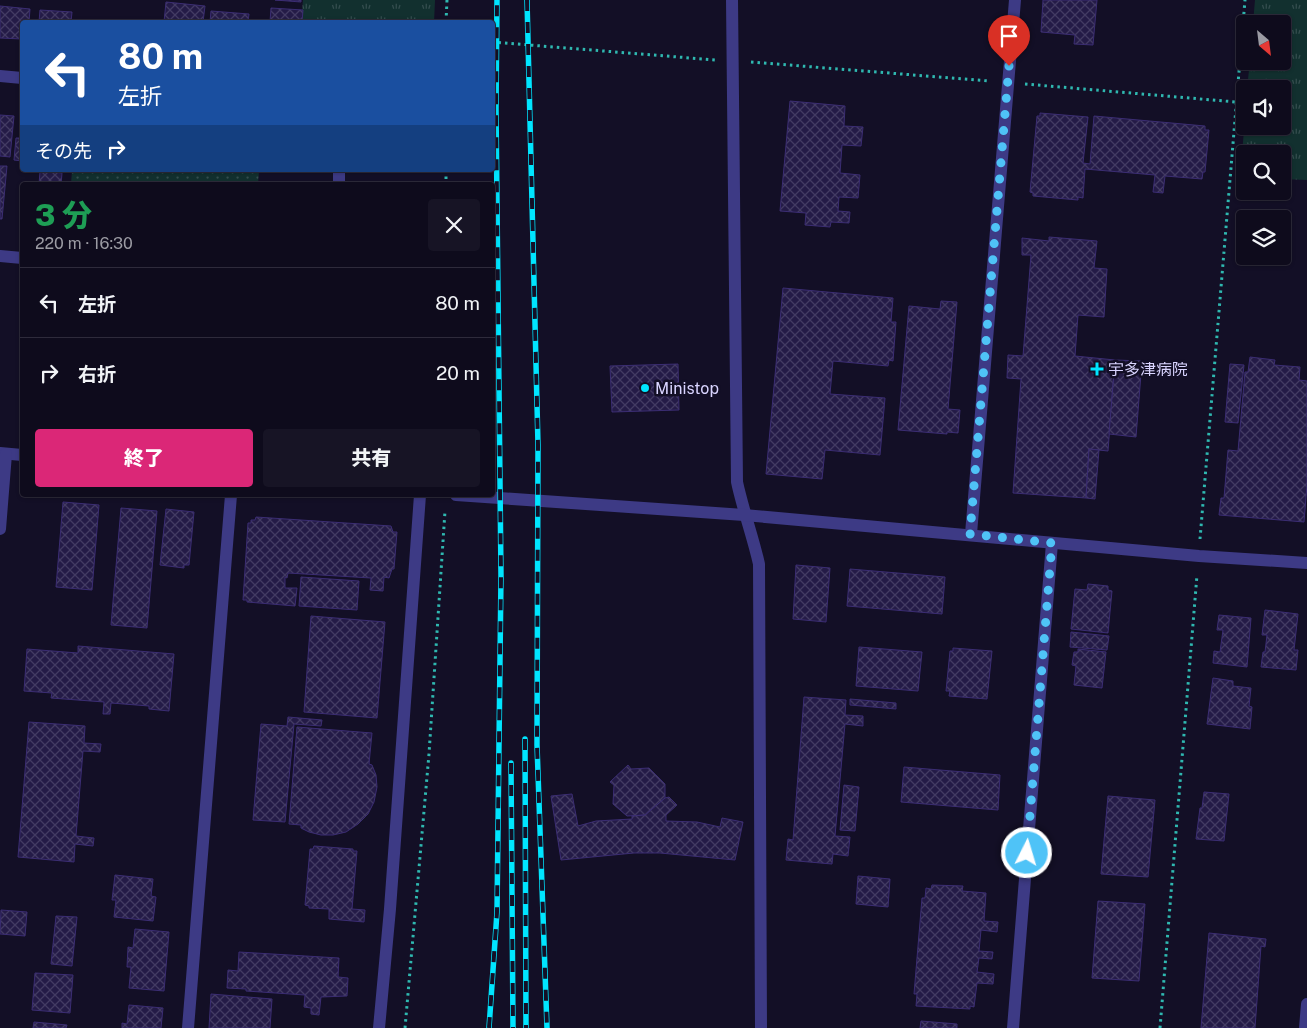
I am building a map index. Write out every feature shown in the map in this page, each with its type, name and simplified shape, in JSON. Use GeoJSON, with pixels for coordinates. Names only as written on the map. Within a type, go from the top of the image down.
{"type":"FeatureCollection","features":[{"type":"Feature","properties":{"kind":"street"},"geometry":{"type":"LineString","coordinates":[[732,0],[737,482],[744,515],[759,564],[761,1028]]}},
{"type":"Feature","properties":{"kind":"street"},"geometry":{"type":"LineString","coordinates":[[970,534],[1015,0]]}},
{"type":"Feature","properties":{"kind":"street"},"geometry":{"type":"LineString","coordinates":[[0,76],[20,78]]}},
{"type":"Feature","properties":{"kind":"street"},"geometry":{"type":"LineString","coordinates":[[0,256],[20,258]]}},
{"type":"Feature","properties":{"kind":"street"},"geometry":{"type":"LineString","coordinates":[[0,529],[3,454],[20,455]]}},
{"type":"Feature","properties":{"kind":"street"},"geometry":{"type":"LineString","coordinates":[[188,1028],[231,497]]}},
{"type":"Feature","properties":{"kind":"street"},"geometry":{"type":"LineString","coordinates":[[379,1028],[390,909],[420,497]]}},
{"type":"Feature","properties":{"kind":"street"},"geometry":{"type":"LineString","coordinates":[[485,497],[744,515],[1199,556],[1307,563]]}},
{"type":"Feature","properties":{"kind":"street"},"geometry":{"type":"LineString","coordinates":[[1013,1028],[1052,543]]}},
{"type":"Feature","properties":{"kind":"street"},"geometry":{"type":"LineString","coordinates":[[1305,1028],[1307,1004]]}},
{"type":"Feature","properties":{"kind":"path"},"geometry":{"type":"LineString","coordinates":[[446,20],[447,0]]}},
{"type":"Feature","properties":{"kind":"path"},"geometry":{"type":"LineString","coordinates":[[1238,80],[1245,0]]}},
{"type":"Feature","properties":{"kind":"path"},"geometry":{"type":"LineString","coordinates":[[495,42],[1008,82],[1236,102],[1160,1028]]}},
{"type":"Feature","properties":{"kind":"path"},"geometry":{"type":"LineString","coordinates":[[405,1028],[430,754],[445,521]]}},
{"type":"Feature","properties":{"kind":"green space"},"geometry":{"type":"Polygon","coordinates":[[[303,0],[435,0],[434,20],[301,20],[303,0]]]}},
{"type":"Feature","properties":{"kind":"green space"},"geometry":{"type":"Polygon","coordinates":[[[1255,0],[1307,0],[1307,180],[1291,179],[1291,145],[1243,145],[1244,135],[1291,135],[1291,80],[1248,80],[1249,70],[1291,70],[1291,15],[1254,15],[1255,0]]]}},
{"type":"Feature","properties":{"kind":"green space"},"geometry":{"type":"Polygon","coordinates":[[[72,172],[259,172],[258,182],[71,182],[72,172]]]}},
{"type":"Feature","properties":{"kind":"building"},"geometry":{"type":"Polygon","coordinates":[[[275,0],[301,0],[301,2],[275,0]]]}},
{"type":"Feature","properties":{"kind":"building"},"geometry":{"type":"Polygon","coordinates":[[[1043,0],[1097,0],[1093,45],[1074,44],[1075,35],[1041,32],[1043,0]]]}},
{"type":"Feature","properties":{"kind":"building"},"geometry":{"type":"Polygon","coordinates":[[[166,2],[205,6],[203,20],[164,20],[166,2]]]}},
{"type":"Feature","properties":{"kind":"building"},"geometry":{"type":"Polygon","coordinates":[[[0,6],[30,9],[29,20],[20,20],[20,39],[0,38],[0,6]]]}},
{"type":"Feature","properties":{"kind":"building"},"geometry":{"type":"Polygon","coordinates":[[[271,8],[303,10],[302,20],[270,20],[271,8]]]}},
{"type":"Feature","properties":{"kind":"building"},"geometry":{"type":"Polygon","coordinates":[[[40,10],[72,12],[71,20],[39,20],[40,10]]]}},
{"type":"Feature","properties":{"kind":"building"},"geometry":{"type":"Polygon","coordinates":[[[211,11],[249,14],[248,20],[210,20],[211,11]]]}},
{"type":"Feature","properties":{"kind":"building"},"geometry":{"type":"Polygon","coordinates":[[[790,101],[845,106],[844,126],[863,127],[861,146],[842,145],[840,173],[860,175],[858,198],[839,197],[838,211],[850,212],[849,223],[831,222],[830,227],[805,225],[806,213],[780,211],[790,101]]]}},
{"type":"Feature","properties":{"kind":"building"},"geometry":{"type":"Polygon","coordinates":[[[1040,113],[1088,117],[1083,163],[1090,164],[1094,116],[1205,126],[1205,130],[1209,130],[1205,172],[1203,172],[1202,179],[1165,176],[1163,193],[1153,192],[1155,175],[1085,169],[1083,198],[1078,197],[1078,200],[1033,196],[1033,193],[1030,192],[1037,116],[1040,116],[1040,113]]]}},
{"type":"Feature","properties":{"kind":"building"},"geometry":{"type":"Polygon","coordinates":[[[0,115],[14,116],[10,157],[0,156],[0,115]]]}},
{"type":"Feature","properties":{"kind":"building"},"geometry":{"type":"Polygon","coordinates":[[[16,138],[20,138],[20,161],[14,160],[16,138]]]}},
{"type":"Feature","properties":{"kind":"building"},"geometry":{"type":"Polygon","coordinates":[[[0,166],[7,166],[2,219],[0,219],[0,166]]]}},
{"type":"Feature","properties":{"kind":"building"},"geometry":{"type":"Polygon","coordinates":[[[40,172],[62,173],[61,182],[39,182],[40,172]]]}},
{"type":"Feature","properties":{"kind":"building"},"geometry":{"type":"Polygon","coordinates":[[[1049,237],[1097,241],[1094,268],[1107,269],[1104,317],[1078,315],[1075,356],[1115,360],[1108,451],[1089,449],[1086,498],[1013,493],[1021,379],[1007,378],[1008,355],[1023,356],[1031,255],[1022,255],[1022,238],[1049,241],[1049,237]]]}},
{"type":"Feature","properties":{"kind":"building"},"geometry":{"type":"Polygon","coordinates":[[[783,288],[893,298],[891,322],[896,322],[893,361],[889,360],[888,366],[833,361],[830,394],[885,398],[880,455],[825,450],[822,479],[766,474],[783,288]]]}},
{"type":"Feature","properties":{"kind":"building"},"geometry":{"type":"Polygon","coordinates":[[[941,301],[957,302],[948,409],[960,410],[958,433],[947,432],[947,434],[898,430],[909,306],[940,309],[941,301]]]}},
{"type":"Feature","properties":{"kind":"building"},"geometry":{"type":"Polygon","coordinates":[[[1250,357],[1275,360],[1274,365],[1300,367],[1299,380],[1307,381],[1307,485],[1304,522],[1219,515],[1221,498],[1224,498],[1228,450],[1238,451],[1245,372],[1248,372],[1250,357]]]}},
{"type":"Feature","properties":{"kind":"building"},"geometry":{"type":"Polygon","coordinates":[[[1115,360],[1142,361],[1136,437],[1109,434],[1115,360]]]}},
{"type":"Feature","properties":{"kind":"building"},"geometry":{"type":"Polygon","coordinates":[[[678,364],[679,410],[612,412],[610,366],[678,364]]]}},
{"type":"Feature","properties":{"kind":"building"},"geometry":{"type":"Polygon","coordinates":[[[1230,364],[1244,365],[1238,423],[1225,422],[1230,364]]]}},
{"type":"Feature","properties":{"kind":"building"},"geometry":{"type":"Polygon","coordinates":[[[1089,449],[1099,450],[1095,499],[1086,498],[1089,449]]]}},
{"type":"Feature","properties":{"kind":"building"},"geometry":{"type":"Polygon","coordinates":[[[63,502],[99,505],[92,590],[56,587],[63,502]]]}},
{"type":"Feature","properties":{"kind":"building"},"geometry":{"type":"Polygon","coordinates":[[[121,508],[157,511],[147,628],[111,625],[121,508]]]}},
{"type":"Feature","properties":{"kind":"building"},"geometry":{"type":"Polygon","coordinates":[[[166,509],[194,512],[189,565],[184,565],[184,568],[160,565],[166,509]]]}},
{"type":"Feature","properties":{"kind":"building"},"geometry":{"type":"Polygon","coordinates":[[[256,517],[391,526],[393,532],[397,532],[394,569],[392,569],[389,578],[384,577],[383,591],[370,590],[371,578],[288,573],[287,578],[285,577],[285,588],[297,588],[295,606],[247,602],[247,600],[243,600],[248,523],[251,523],[251,520],[255,520],[256,517]]]}},
{"type":"Feature","properties":{"kind":"building"},"geometry":{"type":"Polygon","coordinates":[[[796,565],[830,568],[826,622],[793,619],[796,565]]]}},
{"type":"Feature","properties":{"kind":"building"},"geometry":{"type":"Polygon","coordinates":[[[850,569],[945,577],[942,614],[847,606],[850,569]]]}},
{"type":"Feature","properties":{"kind":"building"},"geometry":{"type":"Polygon","coordinates":[[[301,577],[359,581],[357,610],[299,606],[301,577]]]}},
{"type":"Feature","properties":{"kind":"building"},"geometry":{"type":"Polygon","coordinates":[[[1088,584],[1108,586],[1108,590],[1112,591],[1108,633],[1071,629],[1075,589],[1087,590],[1088,584]]]}},
{"type":"Feature","properties":{"kind":"building"},"geometry":{"type":"Polygon","coordinates":[[[1265,610],[1298,614],[1294,650],[1298,650],[1296,670],[1261,667],[1267,635],[1262,635],[1265,610]]]}},
{"type":"Feature","properties":{"kind":"building"},"geometry":{"type":"Polygon","coordinates":[[[1219,615],[1251,618],[1247,667],[1213,663],[1214,651],[1220,652],[1223,630],[1217,630],[1219,615]]]}},
{"type":"Feature","properties":{"kind":"building"},"geometry":{"type":"Polygon","coordinates":[[[311,616],[385,622],[377,718],[304,712],[311,616]]]}},
{"type":"Feature","properties":{"kind":"building"},"geometry":{"type":"Polygon","coordinates":[[[1071,632],[1109,636],[1107,650],[1070,647],[1071,632]]]}},
{"type":"Feature","properties":{"kind":"building"},"geometry":{"type":"Polygon","coordinates":[[[78,646],[174,654],[169,711],[149,709],[149,706],[111,703],[110,714],[103,714],[104,702],[51,698],[52,693],[24,691],[27,649],[78,653],[78,646]]]}},
{"type":"Feature","properties":{"kind":"building"},"geometry":{"type":"Polygon","coordinates":[[[859,647],[922,652],[918,691],[856,686],[859,647]]]}},
{"type":"Feature","properties":{"kind":"building"},"geometry":{"type":"Polygon","coordinates":[[[953,648],[992,651],[987,699],[949,696],[950,691],[946,691],[950,651],[953,651],[953,648]]]}},
{"type":"Feature","properties":{"kind":"building"},"geometry":{"type":"Polygon","coordinates":[[[1078,649],[1106,652],[1102,688],[1074,685],[1076,666],[1072,665],[1074,652],[1078,652],[1078,649]]]}},
{"type":"Feature","properties":{"kind":"building"},"geometry":{"type":"Polygon","coordinates":[[[1213,678],[1233,681],[1233,686],[1251,688],[1249,706],[1252,707],[1250,729],[1207,724],[1213,678]]]}},
{"type":"Feature","properties":{"kind":"building"},"geometry":{"type":"Polygon","coordinates":[[[804,697],[846,700],[845,715],[863,716],[863,726],[845,724],[835,836],[850,837],[848,856],[833,854],[832,864],[786,860],[788,839],[793,840],[804,697]]]}},
{"type":"Feature","properties":{"kind":"building"},"geometry":{"type":"Polygon","coordinates":[[[850,699],[896,703],[896,709],[850,705],[850,699]]]}},
{"type":"Feature","properties":{"kind":"building"},"geometry":{"type":"Polygon","coordinates":[[[288,717],[322,720],[321,726],[294,724],[285,822],[253,820],[261,724],[287,726],[288,717]]]}},
{"type":"Feature","properties":{"kind":"building"},"geometry":{"type":"Polygon","coordinates":[[[29,722],[85,726],[84,743],[101,744],[100,752],[83,751],[76,836],[94,838],[93,846],[75,844],[74,862],[18,857],[29,722]]]}},
{"type":"Feature","properties":{"kind":"building"},"geometry":{"type":"Polygon","coordinates":[[[297,727],[372,733],[369,764],[372,765],[376,775],[377,787],[374,802],[368,814],[346,832],[321,835],[301,828],[301,825],[289,824],[297,727]]]}},
{"type":"Feature","properties":{"kind":"building"},"geometry":{"type":"Polygon","coordinates":[[[628,765],[631,769],[649,768],[665,784],[665,798],[645,815],[627,816],[613,804],[614,785],[610,782],[628,765]]]}},
{"type":"Feature","properties":{"kind":"building"},"geometry":{"type":"Polygon","coordinates":[[[904,767],[1000,775],[998,810],[901,802],[904,767]]]}},
{"type":"Feature","properties":{"kind":"building"},"geometry":{"type":"Polygon","coordinates":[[[844,785],[859,787],[855,831],[840,830],[844,785]]]}},
{"type":"Feature","properties":{"kind":"building"},"geometry":{"type":"Polygon","coordinates":[[[1204,792],[1229,794],[1224,841],[1196,839],[1204,792]]]}},
{"type":"Feature","properties":{"kind":"building"},"geometry":{"type":"Polygon","coordinates":[[[572,794],[578,826],[596,821],[632,819],[632,816],[645,815],[665,798],[669,797],[677,805],[666,815],[666,821],[697,822],[720,827],[722,818],[743,822],[735,860],[660,853],[634,853],[561,860],[551,796],[572,794]]]}},
{"type":"Feature","properties":{"kind":"building"},"geometry":{"type":"Polygon","coordinates":[[[1108,796],[1155,800],[1148,877],[1101,874],[1108,796]]]}},
{"type":"Feature","properties":{"kind":"building"},"geometry":{"type":"Polygon","coordinates":[[[314,846],[353,849],[353,851],[357,851],[352,909],[365,910],[364,922],[329,919],[329,909],[309,908],[309,906],[305,905],[310,849],[313,849],[314,846]]]}},
{"type":"Feature","properties":{"kind":"building"},"geometry":{"type":"Polygon","coordinates":[[[115,875],[153,879],[151,896],[156,897],[153,921],[114,917],[116,900],[112,900],[115,875]]]}},
{"type":"Feature","properties":{"kind":"building"},"geometry":{"type":"Polygon","coordinates":[[[858,876],[890,879],[888,907],[856,904],[858,876]]]}},
{"type":"Feature","properties":{"kind":"building"},"geometry":{"type":"Polygon","coordinates":[[[932,885],[963,886],[962,891],[986,893],[984,921],[998,922],[997,932],[981,930],[979,951],[993,952],[992,959],[979,958],[977,972],[994,974],[993,984],[977,983],[974,1007],[970,1006],[970,1009],[916,1006],[917,994],[914,994],[922,898],[925,898],[926,888],[931,889],[932,885]]]}},
{"type":"Feature","properties":{"kind":"building"},"geometry":{"type":"Polygon","coordinates":[[[1098,901],[1145,904],[1139,981],[1092,978],[1098,901]]]}},
{"type":"Feature","properties":{"kind":"building"},"geometry":{"type":"Polygon","coordinates":[[[1,910],[27,912],[25,936],[0,934],[1,910]]]}},
{"type":"Feature","properties":{"kind":"building"},"geometry":{"type":"Polygon","coordinates":[[[56,916],[77,917],[72,966],[51,964],[56,916]]]}},
{"type":"Feature","properties":{"kind":"building"},"geometry":{"type":"Polygon","coordinates":[[[135,929],[169,932],[164,991],[129,988],[131,967],[127,967],[128,947],[133,948],[135,929]]]}},
{"type":"Feature","properties":{"kind":"building"},"geometry":{"type":"Polygon","coordinates":[[[1209,933],[1266,939],[1265,947],[1261,946],[1255,1028],[1201,1028],[1209,933]]]}},
{"type":"Feature","properties":{"kind":"building"},"geometry":{"type":"Polygon","coordinates":[[[239,952],[339,958],[338,977],[348,978],[347,996],[321,997],[319,1015],[311,1014],[311,1008],[304,1007],[305,995],[227,988],[228,970],[238,971],[239,952]]]}},
{"type":"Feature","properties":{"kind":"building"},"geometry":{"type":"Polygon","coordinates":[[[35,973],[73,975],[70,1013],[32,1010],[35,973]]]}},
{"type":"Feature","properties":{"kind":"building"},"geometry":{"type":"Polygon","coordinates":[[[211,994],[272,999],[270,1028],[209,1028],[211,994]]]}},
{"type":"Feature","properties":{"kind":"building"},"geometry":{"type":"Polygon","coordinates":[[[129,1005],[163,1008],[161,1028],[122,1028],[122,1023],[127,1024],[129,1005]]]}},
{"type":"Feature","properties":{"kind":"building"},"geometry":{"type":"Polygon","coordinates":[[[921,1021],[957,1024],[957,1028],[920,1028],[921,1021]]]}},
{"type":"Feature","properties":{"kind":"building"},"geometry":{"type":"Polygon","coordinates":[[[34,1022],[67,1025],[66,1028],[33,1028],[34,1022]]]}},
{"type":"Feature","properties":{"kind":"railway"},"geometry":{"type":"LineString","coordinates":[[489,1028],[497,912],[501,576],[496,109],[497,0]]}},
{"type":"Feature","properties":{"kind":"railway"},"geometry":{"type":"LineString","coordinates":[[527,0],[538,445],[537,745],[547,1028]]}},
{"type":"Feature","properties":{"kind":"railway"},"geometry":{"type":"LineString","coordinates":[[525,739],[526,1028]]}},
{"type":"Feature","properties":{"kind":"railway"},"geometry":{"type":"LineString","coordinates":[[511,763],[513,1028]]}},
{"type":"Feature","properties":{"kind":"place","name":"宇多津病院"},"geometry":{"type":"Point","coordinates":[1097,369]}},
{"type":"Feature","properties":{"kind":"place","name":"Ministop"},"geometry":{"type":"Point","coordinates":[645,388]}},
{"type":"Feature","properties":{"kind":"route"},"geometry":{"type":"LineString","coordinates":[[1009,66],[970,534],[1052,543],[1027,853]]}}]}
